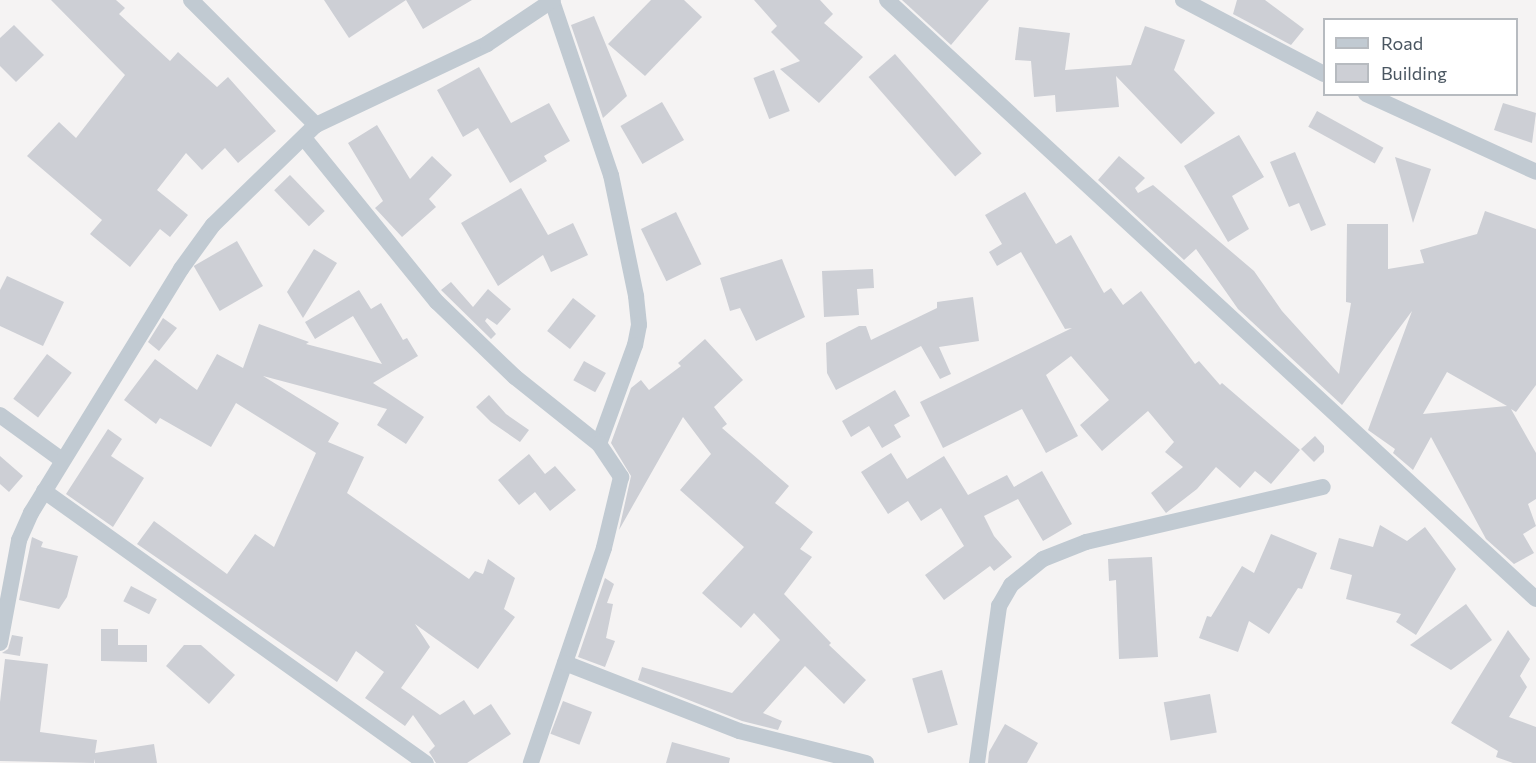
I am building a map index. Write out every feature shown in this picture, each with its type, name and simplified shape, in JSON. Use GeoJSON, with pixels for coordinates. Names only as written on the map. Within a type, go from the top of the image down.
{"type":"FeatureCollection","features":[{"type":"Feature","properties":{"kind":"street"},"geometry":{"type":"LineString","coordinates":[[192,0],[316,125]]}},
{"type":"Feature","properties":{"kind":"street"},"geometry":{"type":"LineString","coordinates":[[0,643],[20,540],[44,491],[181,269],[213,225],[316,125],[487,44],[552,0],[611,175],[636,296],[639,325],[635,345],[599,444]]}},
{"type":"Feature","properties":{"kind":"street"},"geometry":{"type":"LineString","coordinates":[[887,0],[1536,599]]}},
{"type":"Feature","properties":{"kind":"street"},"geometry":{"type":"LineString","coordinates":[[1183,0],[1323,73]]}},
{"type":"Feature","properties":{"kind":"street"},"geometry":{"type":"LineString","coordinates":[[1370,96],[1536,172]]}},
{"type":"Feature","properties":{"kind":"street"},"geometry":{"type":"LineString","coordinates":[[304,138],[437,302],[515,377],[599,444],[613,462],[621,484],[531,763]]}},
{"type":"Feature","properties":{"kind":"street"},"geometry":{"type":"LineString","coordinates":[[0,415],[62,460]]}},
{"type":"Feature","properties":{"kind":"street"},"geometry":{"type":"LineString","coordinates":[[976,763],[999,606],[1011,585],[1043,559],[1086,542],[1323,487]]}},
{"type":"Feature","properties":{"kind":"street"},"geometry":{"type":"LineString","coordinates":[[44,491],[426,763]]}},
{"type":"Feature","properties":{"kind":"street"},"geometry":{"type":"LineString","coordinates":[[565,663],[740,731],[866,763]]}},
{"type":"Feature","properties":{"kind":"building"},"geometry":{"type":"Polygon","coordinates":[[[51,0],[116,0],[125,8],[119,14],[170,61],[178,52],[217,87],[228,77],[276,131],[238,163],[225,148],[202,170],[186,153],[157,190],[188,215],[170,237],[160,229],[130,267],[90,234],[102,220],[27,156],[59,122],[76,138],[125,75],[51,0]]]}},
{"type":"Feature","properties":{"kind":"building"},"geometry":{"type":"Polygon","coordinates":[[[324,0],[406,0],[349,38],[324,0]]]}},
{"type":"Feature","properties":{"kind":"building"},"geometry":{"type":"Polygon","coordinates":[[[406,0],[472,0],[423,29],[406,0]]]}},
{"type":"Feature","properties":{"kind":"building"},"geometry":{"type":"Polygon","coordinates":[[[651,0],[684,0],[702,17],[645,76],[608,44],[651,0]]]}},
{"type":"Feature","properties":{"kind":"building"},"geometry":{"type":"Polygon","coordinates":[[[754,0],[820,0],[833,14],[824,23],[863,57],[819,103],[780,69],[800,61],[771,32],[777,26],[754,0]]]}},
{"type":"Feature","properties":{"kind":"building"},"geometry":{"type":"Polygon","coordinates":[[[902,0],[989,0],[951,45],[902,0]]]}},
{"type":"Feature","properties":{"kind":"building"},"geometry":{"type":"Polygon","coordinates":[[[1237,0],[1265,0],[1304,29],[1291,45],[1233,14],[1237,0]]]}},
{"type":"Feature","properties":{"kind":"building"},"geometry":{"type":"Polygon","coordinates":[[[594,16],[627,96],[603,118],[571,25],[594,16]]]}},
{"type":"Feature","properties":{"kind":"building"},"geometry":{"type":"Polygon","coordinates":[[[14,25],[44,55],[16,82],[0,66],[0,38],[14,25]]]}},
{"type":"Feature","properties":{"kind":"building"},"geometry":{"type":"Polygon","coordinates":[[[1145,26],[1185,40],[1174,70],[1215,113],[1181,144],[1116,76],[1119,107],[1056,112],[1055,95],[1034,97],[1031,61],[1015,60],[1019,27],[1070,33],[1065,70],[1131,65],[1145,26]]]}},
{"type":"Feature","properties":{"kind":"building"},"geometry":{"type":"Polygon","coordinates":[[[895,54],[982,154],[955,177],[869,77],[895,54]]]}},
{"type":"Feature","properties":{"kind":"building"},"geometry":{"type":"Polygon","coordinates":[[[479,67],[511,123],[549,103],[570,141],[544,156],[547,161],[510,183],[478,128],[463,137],[437,90],[479,67]]]}},
{"type":"Feature","properties":{"kind":"building"},"geometry":{"type":"Polygon","coordinates":[[[774,70],[790,111],[769,119],[753,78],[774,70]]]}},
{"type":"Feature","properties":{"kind":"building"},"geometry":{"type":"Polygon","coordinates":[[[662,102],[684,140],[642,164],[620,126],[662,102]]]}},
{"type":"Feature","properties":{"kind":"building"},"geometry":{"type":"Polygon","coordinates":[[[1503,103],[1536,113],[1532,143],[1494,130],[1503,103]]]}},
{"type":"Feature","properties":{"kind":"building"},"geometry":{"type":"Polygon","coordinates":[[[1317,111],[1383,148],[1375,164],[1308,127],[1317,111]]]}},
{"type":"Feature","properties":{"kind":"building"},"geometry":{"type":"Polygon","coordinates":[[[377,125],[410,179],[432,156],[452,175],[429,199],[436,207],[402,237],[375,208],[383,201],[348,143],[377,125]]]}},
{"type":"Feature","properties":{"kind":"building"},"geometry":{"type":"Polygon","coordinates":[[[1239,135],[1264,177],[1232,196],[1249,229],[1228,242],[1184,166],[1239,135]]]}},
{"type":"Feature","properties":{"kind":"building"},"geometry":{"type":"Polygon","coordinates":[[[1295,152],[1326,225],[1311,231],[1299,203],[1289,207],[1270,162],[1295,152]]]}},
{"type":"Feature","properties":{"kind":"building"},"geometry":{"type":"Polygon","coordinates":[[[1119,156],[1145,178],[1135,188],[1138,193],[1153,185],[1254,271],[1282,311],[1339,374],[1351,303],[1346,302],[1347,224],[1388,224],[1388,269],[1424,263],[1420,250],[1477,234],[1485,211],[1536,229],[1536,385],[1516,412],[1511,409],[1536,453],[1536,499],[1528,504],[1536,526],[1523,534],[1534,553],[1514,564],[1486,539],[1431,437],[1413,470],[1393,453],[1395,449],[1368,430],[1412,311],[1342,405],[1238,309],[1196,249],[1184,260],[1098,180],[1119,156]],[[1447,372],[1423,414],[1507,406],[1447,372]]]}},
{"type":"Feature","properties":{"kind":"building"},"geometry":{"type":"Polygon","coordinates":[[[1395,157],[1431,169],[1413,223],[1395,157]]]}},
{"type":"Feature","properties":{"kind":"building"},"geometry":{"type":"Polygon","coordinates":[[[290,175],[325,211],[309,226],[274,190],[290,175]]]}},
{"type":"Feature","properties":{"kind":"building"},"geometry":{"type":"Polygon","coordinates":[[[521,188],[548,235],[573,223],[588,255],[551,272],[543,255],[498,286],[461,223],[521,188]]]}},
{"type":"Feature","properties":{"kind":"building"},"geometry":{"type":"Polygon","coordinates":[[[1025,192],[1056,244],[1071,235],[1104,293],[1111,288],[1123,305],[1141,291],[1195,364],[1199,361],[1220,385],[1222,383],[1300,450],[1271,484],[1255,471],[1240,488],[1216,467],[1197,489],[1166,513],[1151,493],[1183,467],[1165,452],[1174,442],[1148,411],[1102,451],[1080,425],[1109,400],[1071,356],[1046,375],[1078,436],[1046,453],[1022,409],[943,448],[920,402],[1072,328],[1065,329],[1021,252],[997,266],[989,252],[1002,244],[985,215],[1025,192]]]}},
{"type":"Feature","properties":{"kind":"building"},"geometry":{"type":"Polygon","coordinates":[[[676,212],[701,264],[666,281],[641,229],[676,212]]]}},
{"type":"Feature","properties":{"kind":"building"},"geometry":{"type":"Polygon","coordinates":[[[237,241],[263,286],[220,311],[194,266],[237,241]]]}},
{"type":"Feature","properties":{"kind":"building"},"geometry":{"type":"Polygon","coordinates":[[[314,249],[337,263],[303,318],[287,292],[314,249]]]}},
{"type":"Feature","properties":{"kind":"building"},"geometry":{"type":"Polygon","coordinates":[[[782,259],[805,317],[756,341],[740,308],[730,311],[720,278],[782,259]]]}},
{"type":"Feature","properties":{"kind":"building"},"geometry":{"type":"Polygon","coordinates":[[[873,269],[874,288],[857,289],[859,315],[824,317],[822,271],[873,269]]]}},
{"type":"Feature","properties":{"kind":"building"},"geometry":{"type":"Polygon","coordinates":[[[7,276],[64,302],[43,346],[0,326],[0,290],[7,276]]]}},
{"type":"Feature","properties":{"kind":"building"},"geometry":{"type":"Polygon","coordinates":[[[451,282],[473,307],[488,289],[511,309],[497,325],[487,318],[485,321],[496,334],[491,339],[441,290],[451,282]]]}},
{"type":"Feature","properties":{"kind":"building"},"geometry":{"type":"Polygon","coordinates":[[[359,290],[371,309],[381,303],[403,340],[407,338],[418,356],[373,383],[424,417],[406,444],[377,425],[387,409],[263,376],[339,423],[328,442],[364,457],[347,493],[469,579],[475,571],[483,574],[488,559],[515,578],[504,609],[515,617],[478,669],[415,624],[430,647],[401,688],[440,715],[464,700],[474,715],[491,704],[511,734],[467,763],[436,763],[429,752],[435,746],[413,715],[405,726],[365,698],[384,672],[356,651],[337,682],[137,544],[154,521],[227,574],[255,534],[274,547],[316,453],[236,403],[211,447],[160,418],[156,424],[124,400],[155,359],[197,390],[217,354],[243,368],[259,324],[309,342],[306,344],[382,364],[353,316],[315,339],[305,322],[359,290]]]}},
{"type":"Feature","properties":{"kind":"building"},"geometry":{"type":"Polygon","coordinates":[[[973,297],[979,341],[939,347],[951,374],[940,379],[921,346],[836,390],[827,373],[826,343],[859,326],[866,326],[871,340],[937,308],[937,302],[973,297]]]}},
{"type":"Feature","properties":{"kind":"building"},"geometry":{"type":"Polygon","coordinates":[[[573,298],[596,316],[570,349],[547,331],[573,298]]]}},
{"type":"Feature","properties":{"kind":"building"},"geometry":{"type":"Polygon","coordinates":[[[163,318],[177,328],[159,351],[148,342],[163,318]]]}},
{"type":"Feature","properties":{"kind":"building"},"geometry":{"type":"Polygon","coordinates":[[[705,339],[743,380],[714,407],[727,424],[722,428],[789,486],[775,503],[813,532],[800,549],[812,557],[784,594],[831,643],[829,645],[866,680],[844,704],[805,666],[763,713],[782,721],[778,730],[742,721],[638,680],[642,667],[732,693],[780,640],[754,613],[741,628],[702,593],[744,547],[680,490],[711,454],[683,417],[619,530],[631,476],[611,443],[631,388],[641,380],[649,390],[681,366],[678,363],[705,339]]]}},
{"type":"Feature","properties":{"kind":"building"},"geometry":{"type":"Polygon","coordinates":[[[47,354],[72,373],[38,417],[13,399],[47,354]]]}},
{"type":"Feature","properties":{"kind":"building"},"geometry":{"type":"Polygon","coordinates":[[[584,361],[606,373],[595,392],[573,380],[584,361]]]}},
{"type":"Feature","properties":{"kind":"building"},"geometry":{"type":"Polygon","coordinates":[[[895,390],[910,416],[894,425],[901,437],[882,448],[869,426],[851,437],[842,421],[895,390]]]}},
{"type":"Feature","properties":{"kind":"building"},"geometry":{"type":"Polygon","coordinates":[[[489,395],[506,414],[529,430],[520,442],[491,422],[476,407],[489,395]]]}},
{"type":"Feature","properties":{"kind":"building"},"geometry":{"type":"Polygon","coordinates":[[[108,429],[122,439],[111,456],[144,478],[113,527],[66,494],[108,429]]]}},
{"type":"Feature","properties":{"kind":"building"},"geometry":{"type":"Polygon","coordinates":[[[1315,436],[1324,446],[1324,452],[1314,462],[1301,449],[1315,436]]]}},
{"type":"Feature","properties":{"kind":"building"},"geometry":{"type":"Polygon","coordinates":[[[891,453],[907,479],[944,456],[968,495],[1007,475],[1014,487],[1042,471],[1072,524],[1043,541],[1018,499],[984,516],[994,536],[1012,557],[994,571],[990,566],[944,600],[925,575],[964,546],[941,508],[921,521],[908,501],[888,514],[861,472],[891,453]]]}},
{"type":"Feature","properties":{"kind":"building"},"geometry":{"type":"Polygon","coordinates":[[[529,454],[545,474],[555,466],[576,490],[550,511],[535,492],[519,505],[498,480],[529,454]]]}},
{"type":"Feature","properties":{"kind":"building"},"geometry":{"type":"Polygon","coordinates":[[[0,456],[23,476],[9,492],[0,484],[0,456]]]}},
{"type":"Feature","properties":{"kind":"building"},"geometry":{"type":"Polygon","coordinates":[[[1380,525],[1407,541],[1425,527],[1456,569],[1416,635],[1396,622],[1401,614],[1346,599],[1352,575],[1330,569],[1339,538],[1373,547],[1380,525]]]}},
{"type":"Feature","properties":{"kind":"building"},"geometry":{"type":"Polygon","coordinates":[[[1271,534],[1317,553],[1302,589],[1298,588],[1269,634],[1249,621],[1238,652],[1199,638],[1207,616],[1211,617],[1242,566],[1254,573],[1271,534]]]}},
{"type":"Feature","properties":{"kind":"building"},"geometry":{"type":"Polygon","coordinates":[[[32,537],[43,542],[41,547],[78,556],[67,597],[59,609],[19,600],[32,537]]]}},
{"type":"Feature","properties":{"kind":"building"},"geometry":{"type":"Polygon","coordinates":[[[1152,557],[1158,657],[1119,659],[1116,580],[1109,581],[1108,559],[1152,557]]]}},
{"type":"Feature","properties":{"kind":"building"},"geometry":{"type":"Polygon","coordinates":[[[605,578],[614,584],[607,603],[613,604],[606,638],[615,641],[605,667],[578,657],[605,578]]]}},
{"type":"Feature","properties":{"kind":"building"},"geometry":{"type":"Polygon","coordinates":[[[131,586],[157,599],[149,614],[123,601],[131,586]]]}},
{"type":"Feature","properties":{"kind":"building"},"geometry":{"type":"Polygon","coordinates":[[[1466,604],[1492,640],[1451,670],[1410,645],[1466,604]]]}},
{"type":"Feature","properties":{"kind":"building"},"geometry":{"type":"Polygon","coordinates":[[[101,629],[118,629],[118,645],[147,645],[147,662],[101,661],[101,629]]]}},
{"type":"Feature","properties":{"kind":"building"},"geometry":{"type":"Polygon","coordinates":[[[1508,630],[1530,659],[1520,676],[1527,687],[1509,717],[1536,727],[1536,763],[1513,763],[1496,757],[1498,751],[1451,723],[1508,630]]]}},
{"type":"Feature","properties":{"kind":"building"},"geometry":{"type":"Polygon","coordinates":[[[12,635],[23,637],[20,656],[2,653],[8,649],[12,635]]]}},
{"type":"Feature","properties":{"kind":"building"},"geometry":{"type":"Polygon","coordinates":[[[184,645],[201,645],[235,675],[209,704],[166,666],[184,645]]]}},
{"type":"Feature","properties":{"kind":"building"},"geometry":{"type":"Polygon","coordinates":[[[5,659],[48,664],[40,732],[97,740],[95,753],[154,744],[157,763],[95,763],[94,759],[94,763],[0,761],[0,702],[5,659]]]}},
{"type":"Feature","properties":{"kind":"building"},"geometry":{"type":"Polygon","coordinates":[[[942,670],[958,725],[928,733],[912,679],[942,670]]]}},
{"type":"Feature","properties":{"kind":"building"},"geometry":{"type":"Polygon","coordinates":[[[1210,694],[1217,732],[1170,741],[1164,702],[1210,694]]]}},
{"type":"Feature","properties":{"kind":"building"},"geometry":{"type":"Polygon","coordinates":[[[563,701],[592,712],[579,745],[550,734],[563,701]]]}},
{"type":"Feature","properties":{"kind":"building"},"geometry":{"type":"Polygon","coordinates":[[[1005,724],[1038,743],[1027,763],[988,763],[989,752],[1005,724]]]}},
{"type":"Feature","properties":{"kind":"building"},"geometry":{"type":"Polygon","coordinates":[[[672,742],[730,758],[729,763],[666,763],[672,742]]]}}]}
